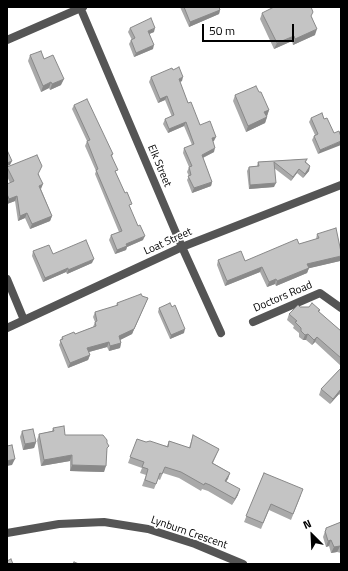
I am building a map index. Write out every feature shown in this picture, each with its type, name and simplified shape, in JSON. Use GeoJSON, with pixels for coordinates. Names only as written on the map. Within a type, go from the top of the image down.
{"type":"FeatureCollection","features":[{"type":"Feature","properties":{"kind":"street"},"geometry":{"type":"LineString","coordinates":[[7,40],[81,7]]}},
{"type":"Feature","properties":{"kind":"street","name":"Elk Street"},"geometry":{"type":"LineString","coordinates":[[81,7],[182,247],[221,333]]}},
{"type":"Feature","properties":{"kind":"street","name":"Loat Street"},"geometry":{"type":"LineString","coordinates":[[7,328],[182,247],[341,184]]}},
{"type":"Feature","properties":{"kind":"street"},"geometry":{"type":"LineString","coordinates":[[7,279],[24,320]]}},
{"type":"Feature","properties":{"kind":"street","name":"Doctors Road"},"geometry":{"type":"LineString","coordinates":[[253,322],[320,293],[341,308]]}},
{"type":"Feature","properties":{"kind":"street","name":"Lynburn Crescent"},"geometry":{"type":"LineString","coordinates":[[7,533],[59,524],[104,522],[148,529],[195,544],[243,564]]}},
{"type":"Feature","properties":{"kind":"building"},"geometry":{"type":"Polygon","coordinates":[[[184,7],[219,7],[220,10],[190,22],[184,7]]]}},
{"type":"Feature","properties":{"kind":"building"},"geometry":{"type":"Polygon","coordinates":[[[274,7],[311,7],[313,12],[311,16],[317,29],[295,39],[294,36],[277,43],[262,13],[274,7]]]}},
{"type":"Feature","properties":{"kind":"building"},"geometry":{"type":"Polygon","coordinates":[[[151,18],[155,28],[148,31],[154,45],[136,53],[131,40],[135,38],[130,28],[151,18]]]}},
{"type":"Feature","properties":{"kind":"building"},"geometry":{"type":"Polygon","coordinates":[[[41,51],[44,59],[53,55],[64,79],[52,84],[51,82],[43,86],[30,55],[41,51]]]}},
{"type":"Feature","properties":{"kind":"building"},"geometry":{"type":"Polygon","coordinates":[[[179,67],[183,77],[179,79],[188,103],[191,102],[200,125],[210,121],[216,137],[212,138],[215,148],[202,155],[212,182],[194,188],[188,176],[191,175],[189,167],[192,166],[184,148],[194,144],[186,122],[169,129],[165,119],[174,115],[167,96],[160,99],[151,77],[172,68],[173,70],[179,67]]]}},
{"type":"Feature","properties":{"kind":"building"},"geometry":{"type":"Polygon","coordinates":[[[256,86],[259,92],[261,92],[269,110],[264,112],[267,117],[248,126],[235,95],[256,86]]]}},
{"type":"Feature","properties":{"kind":"building"},"geometry":{"type":"Polygon","coordinates":[[[87,99],[113,154],[111,155],[118,170],[115,171],[132,204],[129,205],[138,226],[140,225],[145,236],[126,244],[127,246],[117,250],[111,235],[122,231],[96,170],[98,169],[87,141],[90,140],[74,105],[87,99]]]}},
{"type":"Feature","properties":{"kind":"building"},"geometry":{"type":"Polygon","coordinates":[[[322,113],[324,119],[327,118],[334,133],[339,131],[341,141],[320,150],[314,136],[318,134],[311,118],[322,113]]]}},
{"type":"Feature","properties":{"kind":"building"},"geometry":{"type":"Polygon","coordinates":[[[7,150],[12,161],[7,163],[7,150]]]}},
{"type":"Feature","properties":{"kind":"building"},"geometry":{"type":"Polygon","coordinates":[[[37,155],[42,166],[38,174],[43,184],[39,186],[52,216],[32,224],[27,213],[20,216],[17,196],[9,199],[7,194],[7,184],[14,181],[7,167],[37,155]]]}},
{"type":"Feature","properties":{"kind":"building"},"geometry":{"type":"Polygon","coordinates":[[[307,159],[305,162],[310,166],[305,174],[299,169],[293,177],[274,162],[276,183],[250,185],[249,167],[259,166],[258,162],[307,159]]]}},
{"type":"Feature","properties":{"kind":"building"},"geometry":{"type":"Polygon","coordinates":[[[336,228],[341,256],[307,264],[309,268],[277,281],[276,279],[269,282],[262,267],[227,281],[218,260],[241,251],[245,261],[297,239],[299,244],[319,238],[317,234],[336,228]]]}},
{"type":"Feature","properties":{"kind":"building"},"geometry":{"type":"Polygon","coordinates":[[[86,240],[94,259],[45,278],[33,251],[49,245],[53,254],[86,240]]]}},
{"type":"Feature","properties":{"kind":"building"},"geometry":{"type":"Polygon","coordinates":[[[141,294],[142,296],[148,298],[134,329],[119,336],[121,343],[110,346],[109,342],[87,348],[90,355],[70,363],[60,340],[63,339],[62,337],[96,326],[95,322],[97,321],[95,312],[118,305],[117,303],[141,294]]]}},
{"type":"Feature","properties":{"kind":"building"},"geometry":{"type":"Polygon","coordinates":[[[170,303],[172,307],[175,305],[185,329],[171,335],[159,308],[170,303]]]}},
{"type":"Feature","properties":{"kind":"building"},"geometry":{"type":"Polygon","coordinates":[[[312,303],[320,310],[318,311],[341,331],[341,358],[317,337],[314,340],[308,334],[305,335],[295,322],[297,321],[289,314],[298,305],[300,307],[309,307],[312,303]]]}},
{"type":"Feature","properties":{"kind":"building"},"geometry":{"type":"Polygon","coordinates":[[[341,368],[341,389],[333,399],[321,389],[341,368]]]}},
{"type":"Feature","properties":{"kind":"building"},"geometry":{"type":"Polygon","coordinates":[[[64,426],[65,435],[103,435],[109,446],[107,448],[106,466],[72,465],[72,455],[44,460],[39,434],[54,431],[53,428],[64,426]]]}},
{"type":"Feature","properties":{"kind":"building"},"geometry":{"type":"Polygon","coordinates":[[[33,429],[36,442],[25,444],[22,431],[33,429]]]}},
{"type":"Feature","properties":{"kind":"building"},"geometry":{"type":"Polygon","coordinates":[[[193,435],[219,449],[212,463],[230,473],[225,481],[240,489],[235,499],[210,485],[205,483],[204,485],[181,472],[165,467],[162,474],[160,473],[156,484],[145,480],[148,469],[142,467],[144,462],[130,457],[137,439],[146,442],[150,441],[168,447],[169,441],[190,448],[193,435]]]}},
{"type":"Feature","properties":{"kind":"building"},"geometry":{"type":"Polygon","coordinates":[[[12,445],[15,459],[7,461],[7,446],[12,445]]]}},
{"type":"Feature","properties":{"kind":"building"},"geometry":{"type":"Polygon","coordinates":[[[264,473],[303,489],[293,514],[271,504],[263,523],[246,516],[264,473]]]}},
{"type":"Feature","properties":{"kind":"building"},"geometry":{"type":"Polygon","coordinates":[[[341,522],[341,546],[334,547],[331,540],[328,541],[325,531],[326,528],[341,522]]]}},
{"type":"Feature","properties":{"kind":"building"},"geometry":{"type":"Polygon","coordinates":[[[11,559],[13,564],[7,564],[7,561],[11,559]]]}}]}
